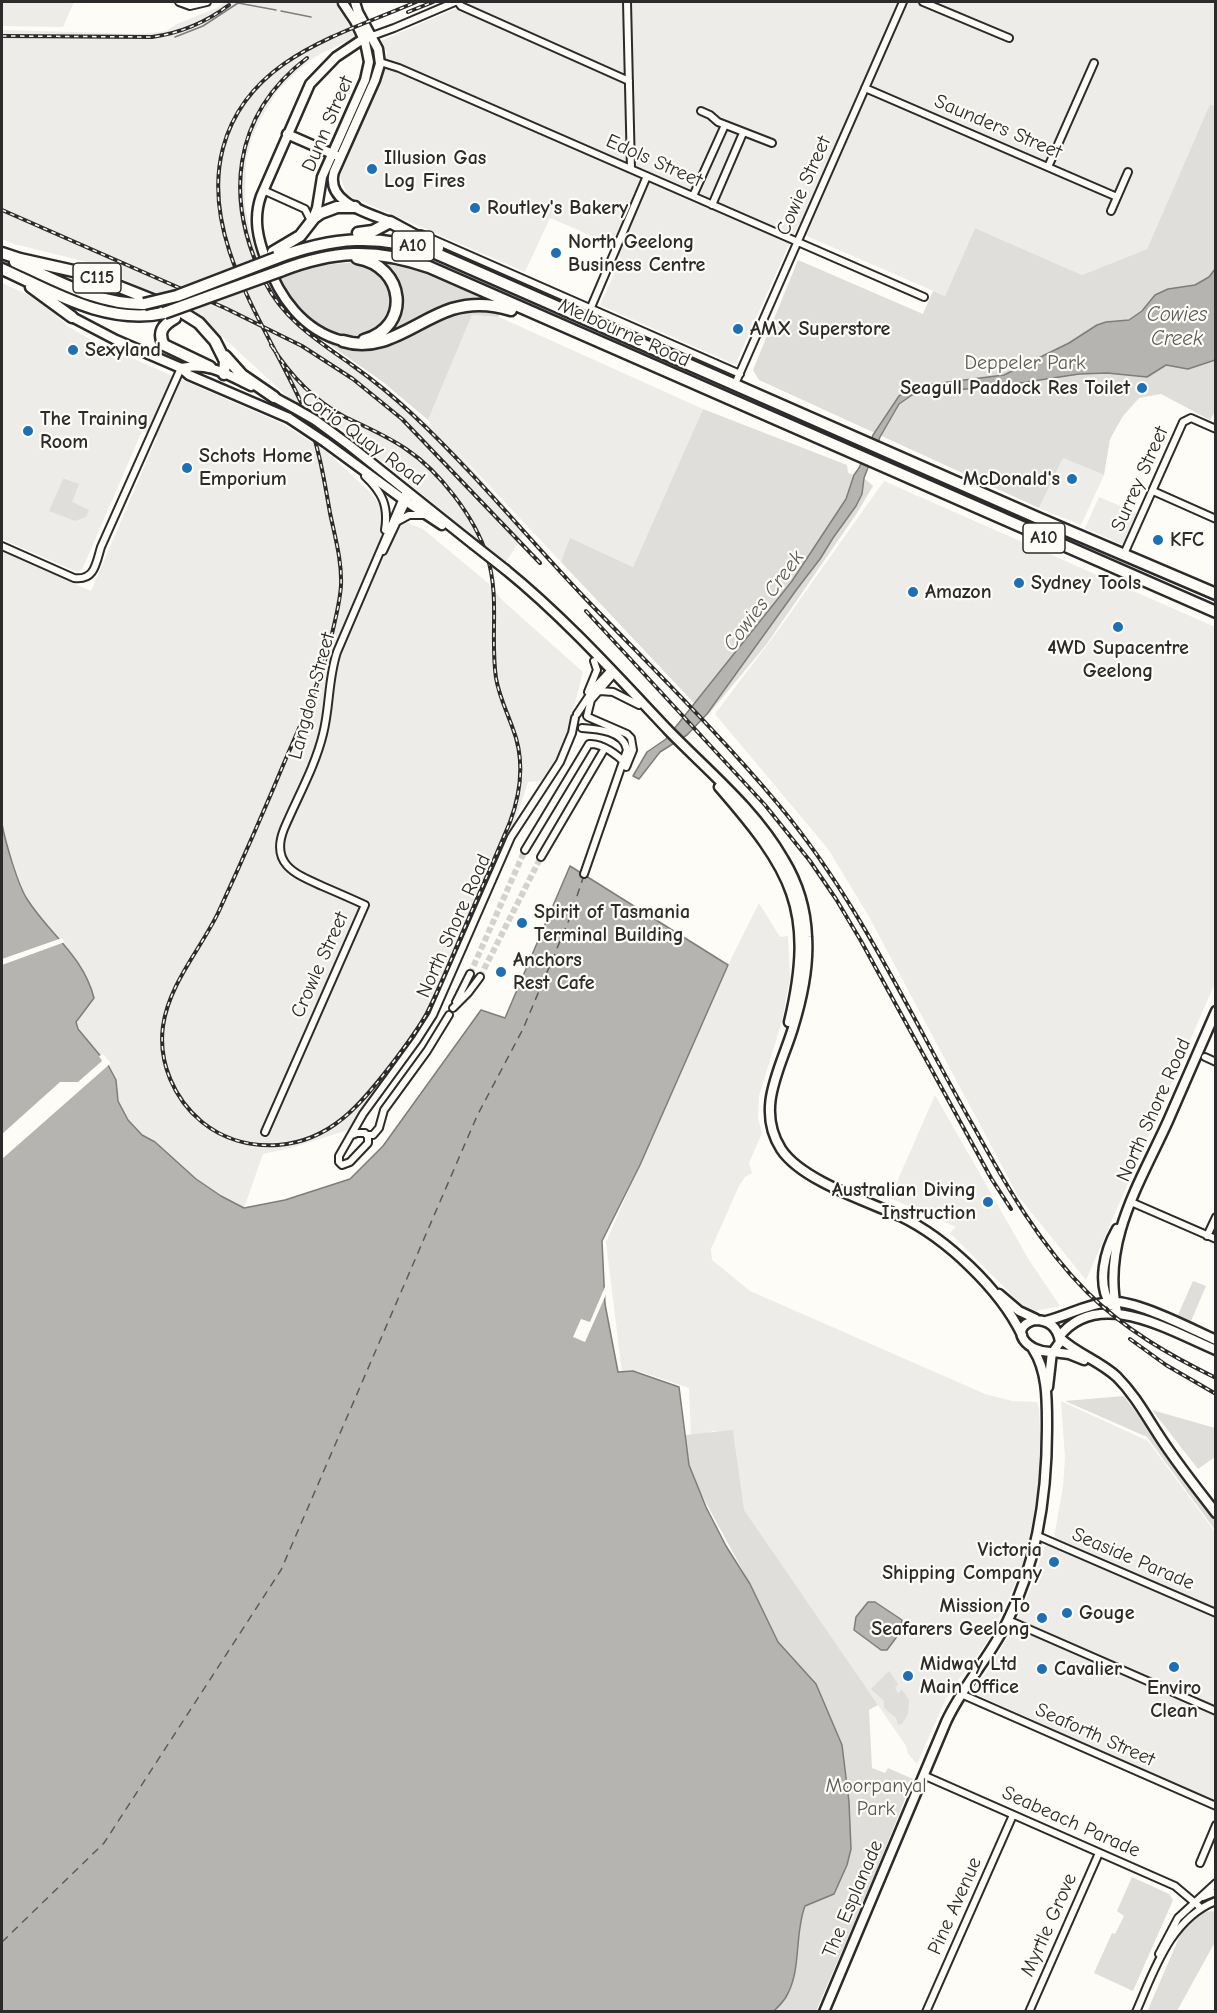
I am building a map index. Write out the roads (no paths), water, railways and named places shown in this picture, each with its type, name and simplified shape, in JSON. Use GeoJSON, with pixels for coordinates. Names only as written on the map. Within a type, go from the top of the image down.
{"type":"FeatureCollection","features":[{"type":"Feature","properties":{"kind":"highway"},"geometry":{"type":"LineString","coordinates":[[2,254],[103,299],[144,304],[166,299],[230,276],[274,255],[300,236],[312,222],[329,209],[355,207]]}},
{"type":"Feature","properties":{"kind":"highway"},"geometry":{"type":"LineString","coordinates":[[289,253],[320,238],[335,234],[370,232],[390,222],[469,267]]}},
{"type":"Feature","properties":{"kind":"highway","name":"Melbourne Road"},"geometry":{"type":"LineString","coordinates":[[274,255],[338,240],[374,239],[414,246],[588,314],[738,379],[874,445],[1215,594]]}},
{"type":"Feature","properties":{"kind":"highway","name":"Melbourne Road"},"geometry":{"type":"LineString","coordinates":[[2,269],[104,312],[138,316],[164,313],[326,256],[365,253],[401,259],[429,267],[1215,612]]}},
{"type":"Feature","properties":{"kind":"highway","name":"C115"},"geometry":{"type":"LineString","coordinates":[[2,254],[87,274],[180,311],[199,323],[210,334],[221,352],[242,375],[274,397]]}},
{"type":"Feature","properties":{"kind":"highway"},"geometry":{"type":"LineString","coordinates":[[326,256],[357,258],[375,263],[388,274],[396,290],[397,303],[394,315],[383,331],[365,340],[343,341]]}},
{"type":"Feature","properties":{"kind":"highway","name":"C115"},"geometry":{"type":"LineString","coordinates":[[13,274],[72,317]]}},
{"type":"Feature","properties":{"kind":"highway","name":"C115"},"geometry":{"type":"LineString","coordinates":[[210,367],[164,345],[160,337],[161,330],[175,318],[222,292]]}},
{"type":"Feature","properties":{"kind":"highway"},"geometry":{"type":"LineString","coordinates":[[343,341],[359,345],[379,342],[451,309],[474,305],[501,307],[552,321]]}},
{"type":"Feature","properties":{"kind":"highway"},"geometry":{"type":"LineString","coordinates":[[579,333],[588,314]]}},
{"type":"Feature","properties":{"kind":"highway"},"geometry":{"type":"LineString","coordinates":[[221,352],[226,364],[224,374]]}},
{"type":"Feature","properties":{"kind":"highway"},"geometry":{"type":"LineString","coordinates":[[1038,518],[1056,531],[1082,544],[1087,551],[1087,556]]}},
{"type":"Feature","properties":{"kind":"main road"},"geometry":{"type":"LineString","coordinates":[[342,2],[349,5],[355,2],[368,38]]}},
{"type":"Feature","properties":{"kind":"main road"},"geometry":{"type":"LineString","coordinates":[[342,2],[368,38]]}},
{"type":"Feature","properties":{"kind":"main road"},"geometry":{"type":"LineString","coordinates":[[343,341],[323,334],[285,300],[275,285],[258,234],[256,216],[259,202],[310,84],[336,57],[368,38]]}},
{"type":"Feature","properties":{"kind":"main road","name":"Dunn Street"},"geometry":{"type":"LineString","coordinates":[[312,222],[317,208],[321,181],[365,80],[369,62],[368,38]]}},
{"type":"Feature","properties":{"kind":"main road","name":"Dunn Street"},"geometry":{"type":"LineString","coordinates":[[355,207],[341,198],[333,187],[333,176],[375,80],[380,62],[378,49],[368,38]]}},
{"type":"Feature","properties":{"kind":"main road","name":"Edols Street"},"geometry":{"type":"LineString","coordinates":[[369,62],[380,62]]}},
{"type":"Feature","properties":{"kind":"main road"},"geometry":{"type":"LineString","coordinates":[[287,134],[340,158]]}},
{"type":"Feature","properties":{"kind":"main road"},"geometry":{"type":"LineString","coordinates":[[355,207],[390,222]]}},
{"type":"Feature","properties":{"kind":"main road","name":"Corio Quay Road"},"geometry":{"type":"LineString","coordinates":[[72,317],[92,329],[181,368],[189,375],[289,418],[406,496],[518,579],[546,604],[639,705],[666,727]]}},
{"type":"Feature","properties":{"kind":"main road","name":"Corio Quay Road"},"geometry":{"type":"LineString","coordinates":[[181,368],[195,365],[210,367],[274,397],[315,420],[426,515],[473,544]]}},
{"type":"Feature","properties":{"kind":"main road"},"geometry":{"type":"LineString","coordinates":[[219,387],[224,374]]}},
{"type":"Feature","properties":{"kind":"main road","name":"Corio Quay Road"},"geometry":{"type":"LineString","coordinates":[[518,579],[594,661],[611,673],[734,794],[767,834],[792,874],[801,915],[799,969],[789,1023],[764,1106],[765,1121],[775,1148],[793,1168],[824,1186],[853,1196],[928,1231],[959,1256],[984,1283],[1012,1318],[1022,1335]]}},
{"type":"Feature","properties":{"kind":"main road","name":"North Shore Road"},"geometry":{"type":"LineString","coordinates":[[1112,1302],[1105,1292],[1105,1263],[1113,1237],[1123,1222],[1215,1011]]}},
{"type":"Feature","properties":{"kind":"main road","name":"Corio Quay Road"},"geometry":{"type":"LineString","coordinates":[[984,1283],[1019,1311],[1036,1320]]}},
{"type":"Feature","properties":{"kind":"main road"},"geometry":{"type":"LineString","coordinates":[[1112,1302],[1117,1312]]}},
{"type":"Feature","properties":{"kind":"main road"},"geometry":{"type":"LineString","coordinates":[[1046,1321],[1091,1306],[1112,1302],[1163,1317],[1215,1340]]}},
{"type":"Feature","properties":{"kind":"main road"},"geometry":{"type":"LineString","coordinates":[[1053,1352],[1069,1326],[1100,1314],[1117,1312],[1150,1322],[1215,1350]]}},
{"type":"Feature","properties":{"kind":"main road"},"geometry":{"type":"LineString","coordinates":[[1022,1335],[1025,1325],[1036,1320]]}},
{"type":"Feature","properties":{"kind":"main road","name":"C115"},"geometry":{"type":"LineString","coordinates":[[1036,1320],[1046,1321]]}},
{"type":"Feature","properties":{"kind":"main road"},"geometry":{"type":"LineString","coordinates":[[1046,1321],[1055,1328],[1060,1338],[1069,1346],[1103,1366],[1118,1378],[1215,1513]]}},
{"type":"Feature","properties":{"kind":"main road","name":"C115"},"geometry":{"type":"LineString","coordinates":[[1022,1335],[1025,1342],[1033,1349]]}},
{"type":"Feature","properties":{"kind":"main road"},"geometry":{"type":"LineString","coordinates":[[1033,1349],[1077,1357],[1102,1371],[1119,1387],[1158,1434]]}},
{"type":"Feature","properties":{"kind":"main road","name":"The Esplanade"},"geometry":{"type":"LineString","coordinates":[[1033,1349],[1042,1366],[1047,1399]]}},
{"type":"Feature","properties":{"kind":"main road","name":"The Esplanade"},"geometry":{"type":"LineString","coordinates":[[824,2012],[946,1722],[961,1694],[994,1646],[1025,1581],[1038,1536],[1046,1484],[1047,1399],[1053,1352]]}},
{"type":"Feature","properties":{"kind":"street"},"geometry":{"type":"LineString","coordinates":[[179,2],[193,6],[207,2]]}},
{"type":"Feature","properties":{"kind":"street"},"geometry":{"type":"LineString","coordinates":[[368,38],[457,2],[460,6],[629,81]]}},
{"type":"Feature","properties":{"kind":"street"},"geometry":{"type":"LineString","coordinates":[[627,2],[631,169]]}},
{"type":"Feature","properties":{"kind":"street","name":"Cowie Street"},"geometry":{"type":"LineString","coordinates":[[738,379],[903,2]]}},
{"type":"Feature","properties":{"kind":"street"},"geometry":{"type":"LineString","coordinates":[[922,2],[1009,38]]}},
{"type":"Feature","properties":{"kind":"street","name":"Edols Street"},"geometry":{"type":"LineString","coordinates":[[380,62],[399,68],[924,297]]}},
{"type":"Feature","properties":{"kind":"street"},"geometry":{"type":"LineString","coordinates":[[1048,167],[1094,63]]}},
{"type":"Feature","properties":{"kind":"street","name":"Saunders Street"},"geometry":{"type":"LineString","coordinates":[[865,88],[1117,197]]}},
{"type":"Feature","properties":{"kind":"street"},"geometry":{"type":"LineString","coordinates":[[701,111],[725,125],[772,144]]}},
{"type":"Feature","properties":{"kind":"street"},"geometry":{"type":"LineString","coordinates":[[693,196],[725,125]]}},
{"type":"Feature","properties":{"kind":"street"},"geometry":{"type":"LineString","coordinates":[[712,205],[743,133]]}},
{"type":"Feature","properties":{"kind":"street"},"geometry":{"type":"LineString","coordinates":[[1110,211],[1128,172]]}},
{"type":"Feature","properties":{"kind":"street"},"geometry":{"type":"LineString","coordinates":[[390,222],[441,242],[588,314],[646,176]]}},
{"type":"Feature","properties":{"kind":"street"},"geometry":{"type":"LineString","coordinates":[[264,190],[302,207],[308,212],[312,222]]}},
{"type":"Feature","properties":{"kind":"street"},"geometry":{"type":"LineString","coordinates":[[2,546],[74,578],[86,578],[93,572],[101,547],[181,368]]}},
{"type":"Feature","properties":{"kind":"street","name":"Surrey Street"},"geometry":{"type":"LineString","coordinates":[[1124,554],[1183,422],[1191,418],[1215,429]]}},
{"type":"Feature","properties":{"kind":"street"},"geometry":{"type":"LineString","coordinates":[[343,455],[373,483],[385,501],[387,518],[384,544]]}},
{"type":"Feature","properties":{"kind":"street"},"geometry":{"type":"LineString","coordinates":[[1153,491],[1215,519]]}},
{"type":"Feature","properties":{"kind":"street","name":"Langdon Street"},"geometry":{"type":"LineString","coordinates":[[384,544],[396,523],[406,496]]}},
{"type":"Feature","properties":{"kind":"street","name":"Langdon Street"},"geometry":{"type":"LineString","coordinates":[[281,854],[282,834],[326,723],[331,675],[337,652],[406,496]]}},
{"type":"Feature","properties":{"kind":"street"},"geometry":{"type":"LineString","coordinates":[[396,523],[409,515],[426,515]]}},
{"type":"Feature","properties":{"kind":"street","name":"North Shore Road"},"geometry":{"type":"LineString","coordinates":[[367,1135],[368,1144],[343,1166],[339,1162],[339,1156],[365,1112],[429,1021],[511,837],[566,749],[576,716],[597,670],[594,661]]}},
{"type":"Feature","properties":{"kind":"street","name":"North Shore Road"},"geometry":{"type":"LineString","coordinates":[[583,704],[611,673]]}},
{"type":"Feature","properties":{"kind":"street","name":"North Shore Road"},"geometry":{"type":"LineString","coordinates":[[566,749],[586,723],[589,705],[611,673]]}},
{"type":"Feature","properties":{"kind":"street"},"geometry":{"type":"LineString","coordinates":[[600,691],[613,692],[639,705]]}},
{"type":"Feature","properties":{"kind":"street"},"geometry":{"type":"LineString","coordinates":[[584,874],[613,791],[633,750],[633,741],[630,736],[584,713],[576,716],[576,725],[582,728],[606,731],[622,738],[627,750],[626,763]]}},
{"type":"Feature","properties":{"kind":"street"},"geometry":{"type":"LineString","coordinates":[[525,850],[589,744],[604,748],[626,763]]}},
{"type":"Feature","properties":{"kind":"street"},"geometry":{"type":"LineString","coordinates":[[541,857],[604,748]]}},
{"type":"Feature","properties":{"kind":"street","name":"Crowle Street"},"geometry":{"type":"LineString","coordinates":[[265,1132],[365,904],[294,873],[285,864],[281,854]]}},
{"type":"Feature","properties":{"kind":"street"},"geometry":{"type":"LineString","coordinates":[[470,974],[453,1008],[480,977]]}},
{"type":"Feature","properties":{"kind":"street"},"geometry":{"type":"LineString","coordinates":[[352,1135],[359,1132],[371,1136],[377,1131],[384,1110],[427,1051],[449,1015]]}},
{"type":"Feature","properties":{"kind":"street"},"geometry":{"type":"LineString","coordinates":[[1205,1057],[1215,1062]]}},
{"type":"Feature","properties":{"kind":"street"},"geometry":{"type":"LineString","coordinates":[[365,1112],[362,1124],[367,1135]]}},
{"type":"Feature","properties":{"kind":"street"},"geometry":{"type":"LineString","coordinates":[[1131,1202],[1215,1239]]}},
{"type":"Feature","properties":{"kind":"street"},"geometry":{"type":"LineString","coordinates":[[1207,1236],[1215,1217]]}},
{"type":"Feature","properties":{"kind":"street","name":"Seaside Parade"},"geometry":{"type":"LineString","coordinates":[[1038,1536],[1215,1613]]}},
{"type":"Feature","properties":{"kind":"street"},"geometry":{"type":"LineString","coordinates":[[1008,1620],[1215,1711]]}},
{"type":"Feature","properties":{"kind":"street","name":"Seaforth Street"},"geometry":{"type":"LineString","coordinates":[[961,1694],[1215,1806]]}},
{"type":"Feature","properties":{"kind":"street","name":"Seabeach Parade"},"geometry":{"type":"LineString","coordinates":[[923,1775],[1175,1886],[1201,1908]]}},
{"type":"Feature","properties":{"kind":"street","name":"Pine Avenue"},"geometry":{"type":"LineString","coordinates":[[926,2012],[1013,1815]]}},
{"type":"Feature","properties":{"kind":"street"},"geometry":{"type":"LineString","coordinates":[[1200,1863],[1215,1825]]}},
{"type":"Feature","properties":{"kind":"street","name":"Myrtle Grove"},"geometry":{"type":"LineString","coordinates":[[1029,2012],[1099,1853]]}},
{"type":"Feature","properties":{"kind":"street"},"geometry":{"type":"LineString","coordinates":[[1149,1983],[1162,1947],[1178,1918],[1215,1883]]}},
{"type":"Feature","properties":{"kind":"street"},"geometry":{"type":"LineString","coordinates":[[1194,1901],[1215,1892]]}},
{"type":"Feature","properties":{"kind":"street"},"geometry":{"type":"LineString","coordinates":[[1136,2012],[1175,1932],[1201,1908],[1214,1902]]}},
{"type":"Feature","properties":{"kind":"water","name":"Cowies Creek"},"geometry":{"type":"Polygon","coordinates":[[[1215,269],[1215,360],[1188,369],[1166,365],[1147,377],[1107,373],[1079,374],[994,387],[937,389],[912,395],[899,404],[880,437],[856,506],[820,559],[707,714],[687,735],[660,752],[639,779],[633,776],[647,752],[666,739],[792,581],[846,499],[854,475],[873,435],[899,396],[917,386],[1004,375],[1069,343],[1097,325],[1129,320],[1142,311],[1155,295],[1168,289],[1195,285],[1209,277],[1215,269]]]}},
{"type":"Feature","properties":{"kind":"water"},"geometry":{"type":"Polygon","coordinates":[[[2,824],[12,863],[27,899],[74,957],[89,983],[94,998],[76,1022],[78,1029],[108,1065],[116,1080],[118,1101],[128,1120],[142,1135],[155,1142],[196,1179],[244,1208],[285,1200],[350,1179],[383,1146],[481,1010],[505,1018],[570,866],[728,965],[640,1165],[602,1241],[605,1304],[618,1372],[633,1371],[679,1387],[689,1465],[706,1507],[726,1546],[750,1584],[778,1642],[816,1684],[842,1745],[849,1802],[851,1849],[847,1865],[834,1894],[805,1906],[791,1987],[785,1999],[774,2011],[2,2011],[2,824]]]}},
{"type":"Feature","properties":{"kind":"water"},"geometry":{"type":"Polygon","coordinates":[[[868,1602],[875,1602],[902,1620],[901,1631],[887,1650],[881,1650],[854,1630],[856,1617],[868,1602]]]}},
{"type":"Feature","properties":{"kind":"waterway"},"geometry":{"type":"LineString","coordinates":[[175,37],[203,26],[238,3],[276,10]]}},
{"type":"Feature","properties":{"kind":"waterway"},"geometry":{"type":"LineString","coordinates":[[281,11],[311,17]]}},
{"type":"Feature","properties":{"kind":"tunnel"},"geometry":{"type":"LineString","coordinates":[[470,974],[525,850]]}},
{"type":"Feature","properties":{"kind":"tunnel"},"geometry":{"type":"LineString","coordinates":[[480,977],[541,857]]}},
{"type":"Feature","properties":{"kind":"railway"},"geometry":{"type":"LineString","coordinates":[[271,345],[278,356],[286,367],[294,376],[323,403],[391,440],[418,458],[443,482],[474,526],[491,571],[496,678],[517,741],[520,776],[517,799],[510,822],[438,990],[415,1033],[368,1093],[343,1118],[329,1128],[297,1142],[257,1145],[237,1141],[210,1128],[183,1102],[170,1079],[166,1066],[162,1040],[163,1026],[166,1011],[178,982],[218,913],[312,698],[331,638],[340,598],[341,576],[338,549],[313,434],[304,409],[289,379],[273,347],[241,283],[221,216],[218,182],[223,148],[235,117],[253,92],[275,71],[328,39],[416,2]]}},
{"type":"Feature","properties":{"kind":"railway"},"geometry":{"type":"LineString","coordinates":[[408,12],[433,2]]}},
{"type":"Feature","properties":{"kind":"railway"},"geometry":{"type":"LineString","coordinates":[[2,36],[152,37],[192,26],[229,5]]}},
{"type":"Feature","properties":{"kind":"railway"},"geometry":{"type":"LineString","coordinates":[[307,58],[282,81],[263,106],[250,133],[242,161],[240,191],[244,221],[252,251],[273,295],[282,308],[303,329],[383,388],[435,436],[755,777],[835,881],[884,962],[999,1172],[1025,1215],[1054,1255],[1087,1292],[1116,1318],[1164,1350],[1216,1378]]}},
{"type":"Feature","properties":{"kind":"railway"},"geometry":{"type":"LineString","coordinates":[[2,210],[225,308],[302,346],[353,379],[402,419],[540,563]]}},
{"type":"Feature","properties":{"kind":"railway"},"geometry":{"type":"LineString","coordinates":[[586,611],[765,805],[810,861],[861,941],[991,1178],[1011,1209]]}},
{"type":"Feature","properties":{"kind":"railway"},"geometry":{"type":"LineString","coordinates":[[1130,1339],[1166,1365],[1216,1394]]}},
{"type":"Feature","properties":{"kind":"place","name":"Illusion Gas Log Fires"},"geometry":{"type":"Point","coordinates":[372,169]}},
{"type":"Feature","properties":{"kind":"place","name":"Routley's Bakery"},"geometry":{"type":"Point","coordinates":[475,208]}},
{"type":"Feature","properties":{"kind":"place","name":"North Geelong Business Centre"},"geometry":{"type":"Point","coordinates":[556,253]}},
{"type":"Feature","properties":{"kind":"place","name":"AMX Superstore"},"geometry":{"type":"Point","coordinates":[738,329]}},
{"type":"Feature","properties":{"kind":"place","name":"Sexyland"},"geometry":{"type":"Point","coordinates":[73,350]}},
{"type":"Feature","properties":{"kind":"place","name":"Seagull Paddock Res Toilet"},"geometry":{"type":"Point","coordinates":[1142,388]}},
{"type":"Feature","properties":{"kind":"place","name":"The Training Room"},"geometry":{"type":"Point","coordinates":[28,431]}},
{"type":"Feature","properties":{"kind":"place","name":"Schots Home Emporium"},"geometry":{"type":"Point","coordinates":[187,468]}},
{"type":"Feature","properties":{"kind":"place","name":"McDonald's"},"geometry":{"type":"Point","coordinates":[1072,479]}},
{"type":"Feature","properties":{"kind":"place","name":"KFC"},"geometry":{"type":"Point","coordinates":[1158,540]}},
{"type":"Feature","properties":{"kind":"place","name":"Sydney Tools"},"geometry":{"type":"Point","coordinates":[1019,583]}},
{"type":"Feature","properties":{"kind":"place","name":"Amazon"},"geometry":{"type":"Point","coordinates":[913,592]}},
{"type":"Feature","properties":{"kind":"place","name":"4WD Supacentre Geelong"},"geometry":{"type":"Point","coordinates":[1118,627]}},
{"type":"Feature","properties":{"kind":"place","name":"Spirit of Tasmania Terminal Building"},"geometry":{"type":"Point","coordinates":[522,923]}},
{"type":"Feature","properties":{"kind":"place","name":"Anchors Rest Cafe"},"geometry":{"type":"Point","coordinates":[501,972]}},
{"type":"Feature","properties":{"kind":"place","name":"Australian Diving Instruction"},"geometry":{"type":"Point","coordinates":[988,1202]}},
{"type":"Feature","properties":{"kind":"place","name":"Victoria Shipping Company"},"geometry":{"type":"Point","coordinates":[1054,1562]}},
{"type":"Feature","properties":{"kind":"place","name":"Gouge"},"geometry":{"type":"Point","coordinates":[1067,1613]}},
{"type":"Feature","properties":{"kind":"place","name":"Mission To Seafarers Geelong"},"geometry":{"type":"Point","coordinates":[1042,1618]}},
{"type":"Feature","properties":{"kind":"place","name":"Enviro Clean"},"geometry":{"type":"Point","coordinates":[1174,1667]}},
{"type":"Feature","properties":{"kind":"place","name":"Cavalier"},"geometry":{"type":"Point","coordinates":[1042,1669]}},
{"type":"Feature","properties":{"kind":"place","name":"Midway Ltd Main Office"},"geometry":{"type":"Point","coordinates":[908,1676]}},
{"type":"Feature","properties":{"kind":"park label","name":"Deppeler Park"},"geometry":{"type":"Point","coordinates":[1025,363]}},
{"type":"Feature","properties":{"kind":"park label","name":"Moorpanyal Park"},"geometry":{"type":"Point","coordinates":[876,1798]}}]}
